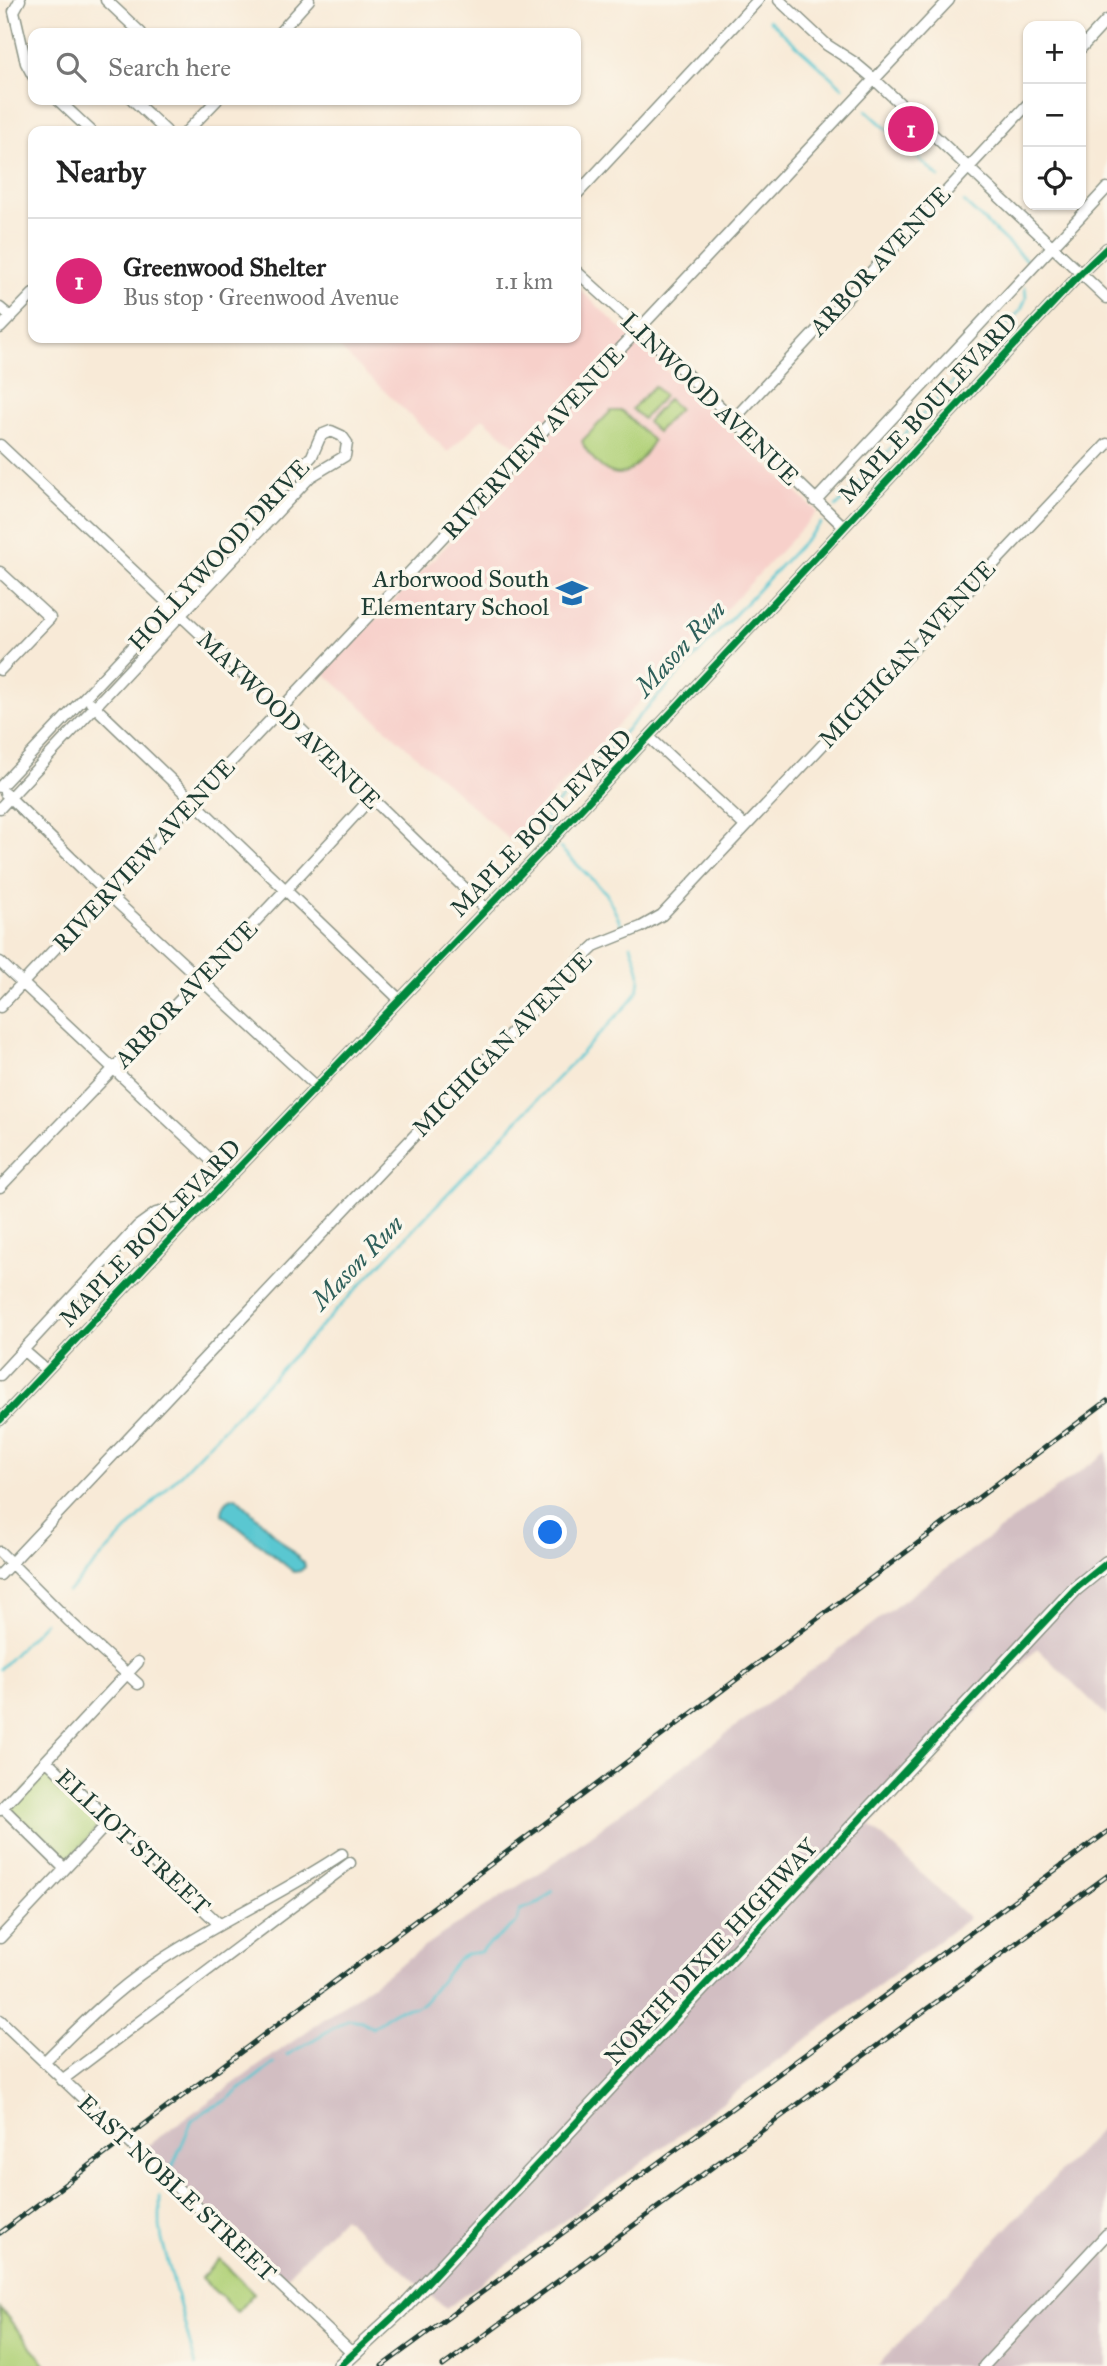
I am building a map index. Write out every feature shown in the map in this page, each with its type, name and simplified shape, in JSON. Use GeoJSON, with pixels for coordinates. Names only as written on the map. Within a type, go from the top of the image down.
{"type":"FeatureCollection","features":[{"type":"Feature","properties":{"kind":"main road","name":"NORTH DIXIE HIGHWAY"},"geometry":{"type":"LineString","coordinates":[[340,2366],[410,2300],[1075,1589],[1107,1563]]}},
{"type":"Feature","properties":{"kind":"street"},"geometry":{"type":"LineString","coordinates":[[20,0],[14,11],[28,67]]}},
{"type":"Feature","properties":{"kind":"street"},"geometry":{"type":"LineString","coordinates":[[106,0],[136,28]]}},
{"type":"Feature","properties":{"kind":"street"},"geometry":{"type":"LineString","coordinates":[[284,28],[309,0]]}},
{"type":"Feature","properties":{"kind":"street"},"geometry":{"type":"LineString","coordinates":[[581,190],[758,0]]}},
{"type":"Feature","properties":{"kind":"street"},"geometry":{"type":"LineString","coordinates":[[779,0],[827,45],[874,79],[1107,298]]}},
{"type":"Feature","properties":{"kind":"street","name":"RIVERVIEW AVENUE"},"geometry":{"type":"LineString","coordinates":[[0,1007],[949,0]]}},
{"type":"Feature","properties":{"kind":"street"},"geometry":{"type":"LineString","coordinates":[[1086,43],[1107,20]]}},
{"type":"Feature","properties":{"kind":"street"},"geometry":{"type":"LineString","coordinates":[[63,105],[86,126]]}},
{"type":"Feature","properties":{"kind":"street"},"geometry":{"type":"LineString","coordinates":[[138,105],[161,126]]}},
{"type":"Feature","properties":{"kind":"street"},"geometry":{"type":"LineString","coordinates":[[192,126],[210,105]]}},
{"type":"Feature","properties":{"kind":"street","name":"ARBOR AVENUE"},"geometry":{"type":"LineString","coordinates":[[733,420],[1023,109]]}},
{"type":"Feature","properties":{"kind":"street","name":"MAPLE BOULEVARD"},"geometry":{"type":"LineString","coordinates":[[815,501],[1107,188]]}},
{"type":"Feature","properties":{"kind":"street","name":"MAPLE BOULEVARD"},"geometry":{"type":"LineString","coordinates":[[0,1420],[649,737],[1107,248]]}},
{"type":"Feature","properties":{"kind":"street","name":"LINWOOD AVENUE"},"geometry":{"type":"LineString","coordinates":[[581,276],[640,329],[844,527]]}},
{"type":"Feature","properties":{"kind":"street"},"geometry":{"type":"LineString","coordinates":[[0,328],[28,299]]}},
{"type":"Feature","properties":{"kind":"street"},"geometry":{"type":"LineString","coordinates":[[0,308],[11,317]]}},
{"type":"Feature","properties":{"kind":"street","name":"HOLLYWOOD DRIVE"},"geometry":{"type":"LineString","coordinates":[[0,787],[312,456],[321,435],[331,431],[342,436],[347,443],[345,456],[310,477],[0,808]]}},
{"type":"Feature","properties":{"kind":"street","name":"MICHIGAN AVENUE"},"geometry":{"type":"LineString","coordinates":[[0,1575],[580,960],[596,944],[641,927],[662,915],[1107,444]]}},
{"type":"Feature","properties":{"kind":"street","name":"MAYWOOD AVENUE"},"geometry":{"type":"LineString","coordinates":[[0,445],[486,909]]}},
{"type":"Feature","properties":{"kind":"street"},"geometry":{"type":"LineString","coordinates":[[0,572],[50,618],[0,670]]}},
{"type":"Feature","properties":{"kind":"street"},"geometry":{"type":"LineString","coordinates":[[85,697],[399,999]]}},
{"type":"Feature","properties":{"kind":"street"},"geometry":{"type":"LineString","coordinates":[[649,737],[745,825]]}},
{"type":"Feature","properties":{"kind":"street"},"geometry":{"type":"LineString","coordinates":[[0,787],[108,894],[317,1086]]}},
{"type":"Feature","properties":{"kind":"street","name":"ARBOR AVENUE"},"geometry":{"type":"LineString","coordinates":[[0,1187],[286,892],[370,799]]}},
{"type":"Feature","properties":{"kind":"street"},"geometry":{"type":"LineString","coordinates":[[0,962],[229,1177]]}},
{"type":"Feature","properties":{"kind":"street","name":"MAPLE BOULEVARD"},"geometry":{"type":"LineString","coordinates":[[0,1375],[138,1226],[156,1213],[209,1200]]}},
{"type":"Feature","properties":{"kind":"street","name":"MAPLE BOULEVARD"},"geometry":{"type":"LineString","coordinates":[[156,1213],[171,1219],[180,1229]]}},
{"type":"Feature","properties":{"kind":"street"},"geometry":{"type":"LineString","coordinates":[[23,1350],[46,1370]]}},
{"type":"Feature","properties":{"kind":"street"},"geometry":{"type":"LineString","coordinates":[[0,1552],[138,1684]]}},
{"type":"Feature","properties":{"kind":"street"},"geometry":{"type":"LineString","coordinates":[[65,1869],[2,1809],[138,1662]]}},
{"type":"Feature","properties":{"kind":"street","name":"ELLIOT STREET"},"geometry":{"type":"LineString","coordinates":[[47,1761],[219,1924]]}},
{"type":"Feature","properties":{"kind":"street"},"geometry":{"type":"LineString","coordinates":[[0,1938],[109,1822]]}},
{"type":"Feature","properties":{"kind":"street"},"geometry":{"type":"LineString","coordinates":[[44,2062],[116,1993],[150,1967],[219,1924],[276,1896],[328,1863],[346,1859],[336,1874],[62,2080]]}},
{"type":"Feature","properties":{"kind":"street"},"geometry":{"type":"LineString","coordinates":[[328,1863],[336,1874]]}},
{"type":"Feature","properties":{"kind":"street","name":"EAST NOBLE STREET"},"geometry":{"type":"LineString","coordinates":[[0,2020],[354,2355]]}},
{"type":"Feature","properties":{"kind":"street"},"geometry":{"type":"LineString","coordinates":[[984,2366],[1107,2234]]}},
{"type":"Feature","properties":{"kind":"shaded area","name":"Arborwood South Elementary School"},"geometry":{"type":"Polygon","coordinates":[[[581,291],[817,512],[510,840],[324,673],[530,459],[483,418],[448,452],[334,343],[581,343],[581,291]]]}},
{"type":"Feature","properties":{"kind":"shaded area"},"geometry":{"type":"Polygon","coordinates":[[[1107,1452],[1107,1716],[1037,1648],[870,1825],[969,1918],[446,2309],[343,2217],[283,2280],[144,2148],[444,1933],[547,1868],[955,1562],[1107,1452]]]}},
{"type":"Feature","properties":{"kind":"shaded area"},"geometry":{"type":"Polygon","coordinates":[[[1107,2122],[1107,2366],[877,2366],[1107,2122]]]}},
{"type":"Feature","properties":{"kind":"green space"},"geometry":{"type":"Polygon","coordinates":[[[654,386],[664,396],[643,419],[632,409],[654,386]]]}},
{"type":"Feature","properties":{"kind":"green space"},"geometry":{"type":"Polygon","coordinates":[[[668,399],[679,409],[657,432],[647,422],[668,399]]]}},
{"type":"Feature","properties":{"kind":"green space"},"geometry":{"type":"Polygon","coordinates":[[[611,411],[622,411],[653,441],[636,465],[623,473],[615,474],[598,464],[582,441],[611,411]]]}},
{"type":"Feature","properties":{"kind":"green space"},"geometry":{"type":"Polygon","coordinates":[[[52,1772],[98,1815],[100,1820],[96,1829],[71,1857],[57,1855],[14,1814],[12,1804],[40,1773],[52,1772]]]}},
{"type":"Feature","properties":{"kind":"green space"},"geometry":{"type":"Polygon","coordinates":[[[219,2259],[254,2293],[237,2312],[201,2278],[219,2259]]]}},
{"type":"Feature","properties":{"kind":"green space"},"geometry":{"type":"Polygon","coordinates":[[[0,2308],[47,2366],[0,2366],[0,2308]]]}},
{"type":"Feature","properties":{"kind":"water"},"geometry":{"type":"Polygon","coordinates":[[[236,1497],[305,1567],[294,1572],[222,1514],[226,1503],[236,1497]]]}},
{"type":"Feature","properties":{"kind":"waterway","name":"Mason Run"},"geometry":{"type":"LineString","coordinates":[[769,20],[843,88]]}},
{"type":"Feature","properties":{"kind":"waterway","name":"Mason Run"},"geometry":{"type":"LineString","coordinates":[[866,110],[939,177]]}},
{"type":"Feature","properties":{"kind":"waterway","name":"Mason Run"},"geometry":{"type":"LineString","coordinates":[[964,202],[1026,260]]}},
{"type":"Feature","properties":{"kind":"waterway","name":"Mason Run"},"geometry":{"type":"LineString","coordinates":[[836,507],[1021,310],[1026,298],[1025,287]]}},
{"type":"Feature","properties":{"kind":"waterway","name":"Mason Run"},"geometry":{"type":"LineString","coordinates":[[547,833],[546,819],[549,812],[821,523]]}},
{"type":"Feature","properties":{"kind":"waterway","name":"Mason Run"},"geometry":{"type":"LineString","coordinates":[[560,848],[606,893],[622,926]]}},
{"type":"Feature","properties":{"kind":"waterway","name":"Mason Run"},"geometry":{"type":"LineString","coordinates":[[68,1592],[631,1001],[640,980],[631,945]]}},
{"type":"Feature","properties":{"kind":"waterway","name":"Mason Run"},"geometry":{"type":"LineString","coordinates":[[0,1669],[45,1622]]}},
{"type":"Feature","properties":{"kind":"waterway"},"geometry":{"type":"LineString","coordinates":[[287,2055],[349,2019],[362,2021],[372,2028],[396,2010],[416,2007],[424,2002],[457,1960],[467,1954],[480,1952],[517,1922],[520,1910],[540,1903],[553,1891]]}},
{"type":"Feature","properties":{"kind":"waterway"},"geometry":{"type":"LineString","coordinates":[[171,2170],[192,2121],[224,2102],[274,2063]]}},
{"type":"Feature","properties":{"kind":"waterway","name":"Mason Run"},"geometry":{"type":"LineString","coordinates":[[160,2197],[162,2240],[196,2366]]}},
{"type":"Feature","properties":{"kind":"railway"},"geometry":{"type":"LineString","coordinates":[[0,2233],[1107,1401]]}},
{"type":"Feature","properties":{"kind":"railway"},"geometry":{"type":"LineString","coordinates":[[382,2366],[1107,1832]]}},
{"type":"Feature","properties":{"kind":"railway"},"geometry":{"type":"LineString","coordinates":[[443,2366],[1107,1876]]}},
{"type":"Feature","properties":{"kind":"cycle path"},"geometry":{"type":"LineString","coordinates":[[0,1420],[542,851],[1107,248]]}},
{"type":"Feature","properties":{"kind":"cycle path"},"geometry":{"type":"LineString","coordinates":[[340,2366],[405,2306],[1075,1589],[1107,1563]]}},
{"type":"Feature","properties":{"kind":"place","name":"Greenwood Shelter"},"geometry":{"type":"Point","coordinates":[911,129]}},
{"type":"Feature","properties":{"kind":"place","name":"Arborwood South Elementary School"},"geometry":{"type":"Point","coordinates":[572,593]}}]}
